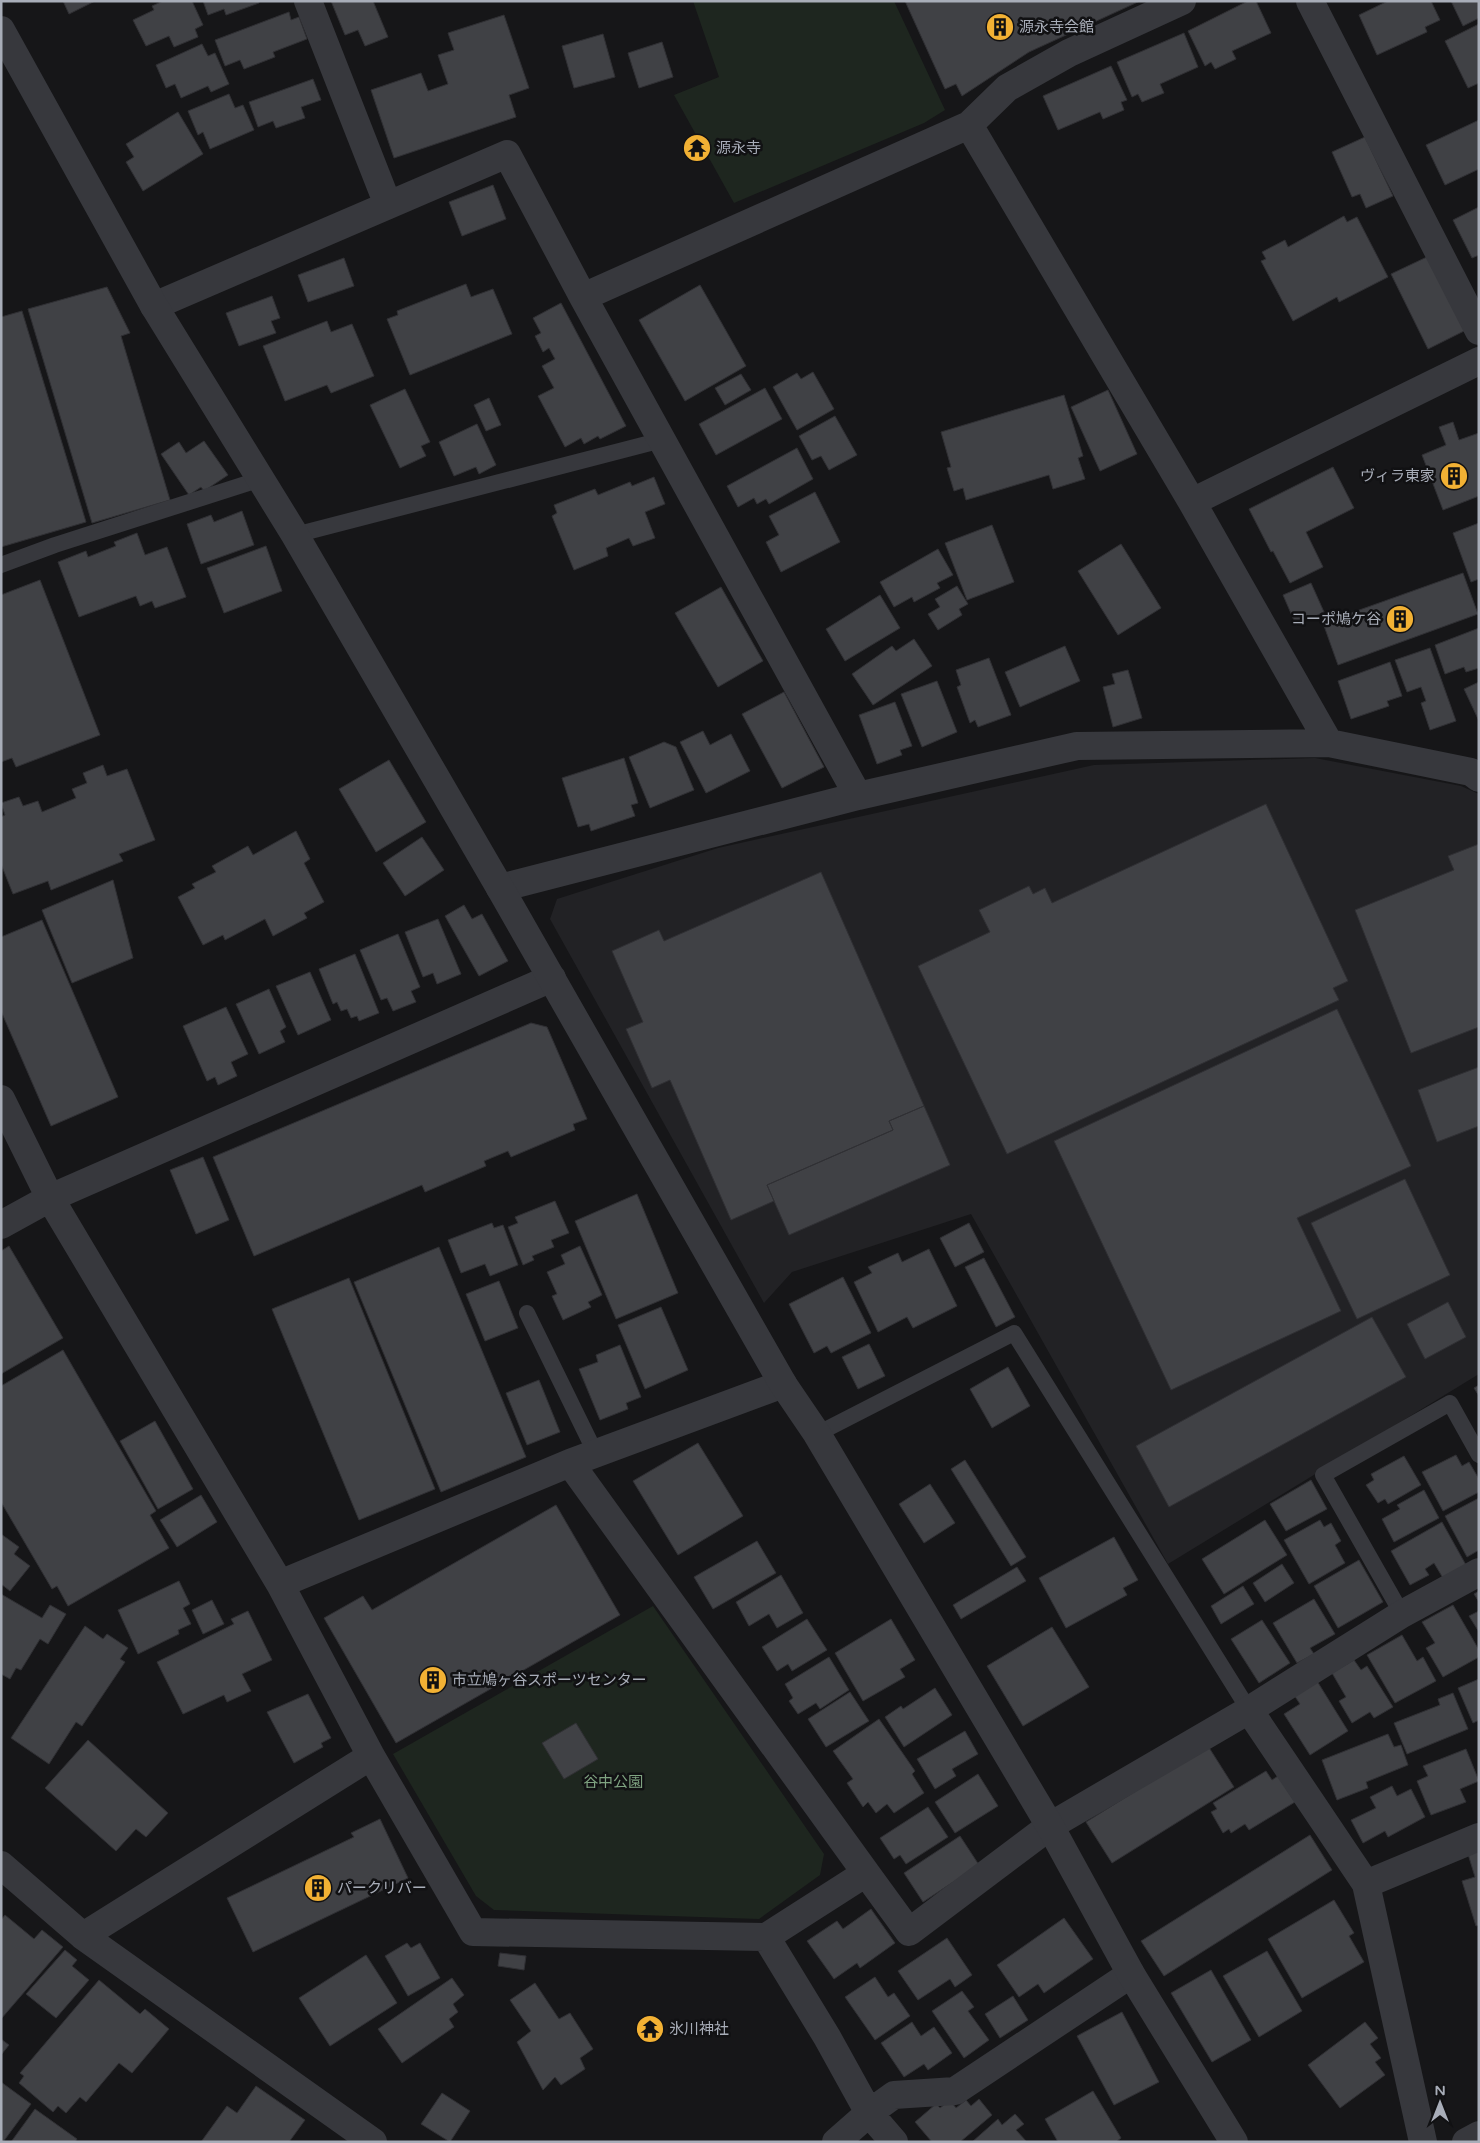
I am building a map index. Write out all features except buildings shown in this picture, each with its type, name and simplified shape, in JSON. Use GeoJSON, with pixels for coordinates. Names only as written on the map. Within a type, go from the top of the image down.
{"type":"FeatureCollection","features":[{"type":"Feature","properties":{"kind":"street"},"geometry":{"type":"LineString","coordinates":[[308,1],[388,205]]}},
{"type":"Feature","properties":{"kind":"street"},"geometry":{"type":"LineString","coordinates":[[583,298],[969,125],[1007,88],[1070,53],[1182,1]]}},
{"type":"Feature","properties":{"kind":"street"},"geometry":{"type":"LineString","coordinates":[[1310,1],[1479,331]]}},
{"type":"Feature","properties":{"kind":"street"},"geometry":{"type":"LineString","coordinates":[[2,35],[154,306],[295,536],[552,978],[783,1384],[817,1434],[1050,1826],[1131,1974],[1234,2142]]}},
{"type":"Feature","properties":{"kind":"street"},"geometry":{"type":"LineString","coordinates":[[969,125],[1192,502],[1329,743]]}},
{"type":"Feature","properties":{"kind":"street"},"geometry":{"type":"LineString","coordinates":[[154,306],[506,154],[583,298],[858,796]]}},
{"type":"Feature","properties":{"kind":"street"},"geometry":{"type":"LineString","coordinates":[[1192,502],[1479,361]]}},
{"type":"Feature","properties":{"kind":"street"},"geometry":{"type":"LineString","coordinates":[[500,888],[858,796],[1077,746],[1329,743],[1476,773]]}},
{"type":"Feature","properties":{"kind":"street"},"geometry":{"type":"LineString","coordinates":[[1,1225],[50,1198],[552,978]]}},
{"type":"Feature","properties":{"kind":"street"},"geometry":{"type":"LineString","coordinates":[[1,1099],[50,1198],[280,1584],[371,1756],[473,1932],[766,1936],[866,1873]]}},
{"type":"Feature","properties":{"kind":"street"},"geometry":{"type":"LineString","coordinates":[[280,1584],[570,1463],[783,1384]]}},
{"type":"Feature","properties":{"kind":"street"},"geometry":{"type":"LineString","coordinates":[[570,1463],[909,1932],[1050,1826],[1249,1710],[1402,1614],[1479,1572]]}},
{"type":"Feature","properties":{"kind":"street"},"geometry":{"type":"LineString","coordinates":[[1249,1710],[1366,1884],[1423,2142]]}},
{"type":"Feature","properties":{"kind":"street"},"geometry":{"type":"LineString","coordinates":[[83,1936],[371,1756]]}},
{"type":"Feature","properties":{"kind":"street"},"geometry":{"type":"LineString","coordinates":[[1366,1884],[1479,1837]]}},
{"type":"Feature","properties":{"kind":"street"},"geometry":{"type":"LineString","coordinates":[[5,1875],[83,1936],[373,2142]]}},
{"type":"Feature","properties":{"kind":"street"},"geometry":{"type":"LineString","coordinates":[[766,1936],[828,2037],[869,2113],[894,2142]]}},
{"type":"Feature","properties":{"kind":"street"},"geometry":{"type":"LineString","coordinates":[[836,2142],[869,2113],[894,2095],[955,2091],[1131,1974]]}},
{"type":"Feature","properties":{"kind":"street"},"geometry":{"type":"LineString","coordinates":[[1466,2142],[1479,2135]]}},
{"type":"Feature","properties":{"kind":"lane"},"geometry":{"type":"LineString","coordinates":[[295,536],[662,440]]}},
{"type":"Feature","properties":{"kind":"lane"},"geometry":{"type":"LineString","coordinates":[[1,565],[55,545],[261,479]]}},
{"type":"Feature","properties":{"kind":"lane"},"geometry":{"type":"LineString","coordinates":[[527,1313],[596,1454]]}},
{"type":"Feature","properties":{"kind":"lane"},"geometry":{"type":"LineString","coordinates":[[817,1434],[1014,1333],[1249,1710]]}},
{"type":"Feature","properties":{"kind":"lane"},"geometry":{"type":"LineString","coordinates":[[1402,1614],[1323,1475],[1450,1404],[1479,1455]]}},
{"type":"Feature","properties":{"kind":"shaded area"},"geometry":{"type":"Polygon","coordinates":[[[1315,758],[1461,786],[1479,794],[1479,1374],[1168,1564],[971,1214],[792,1272],[764,1303],[550,919],[557,899],[718,848],[1094,765],[1315,758]]]}},
{"type":"Feature","properties":{"kind":"green space"},"geometry":{"type":"Polygon","coordinates":[[[693,1],[894,1],[945,110],[924,123],[734,203],[674,95],[719,77],[693,1]]]}},
{"type":"Feature","properties":{"kind":"green space","name":"谷中公園"},"geometry":{"type":"Polygon","coordinates":[[[653,1606],[824,1854],[820,1875],[759,1919],[494,1910],[476,1896],[393,1754],[653,1606]]]}},
{"type":"Feature","properties":{"kind":"place","name":"源永寺会館"},"geometry":{"type":"Point","coordinates":[1000,27]}},
{"type":"Feature","properties":{"kind":"place","name":"源永寺"},"geometry":{"type":"Point","coordinates":[697,148]}},
{"type":"Feature","properties":{"kind":"place","name":"ヴィラ東家"},"geometry":{"type":"Point","coordinates":[1454,476]}},
{"type":"Feature","properties":{"kind":"place","name":"コーポ鳩ケ谷"},"geometry":{"type":"Point","coordinates":[1400,619]}},
{"type":"Feature","properties":{"kind":"place","name":"市立鳩ヶ谷スポーツセンター"},"geometry":{"type":"Point","coordinates":[433,1680]}},
{"type":"Feature","properties":{"kind":"place","name":"パークリバー"},"geometry":{"type":"Point","coordinates":[318,1888]}},
{"type":"Feature","properties":{"kind":"place","name":"氷川神社"},"geometry":{"type":"Point","coordinates":[650,2029]}}]}
